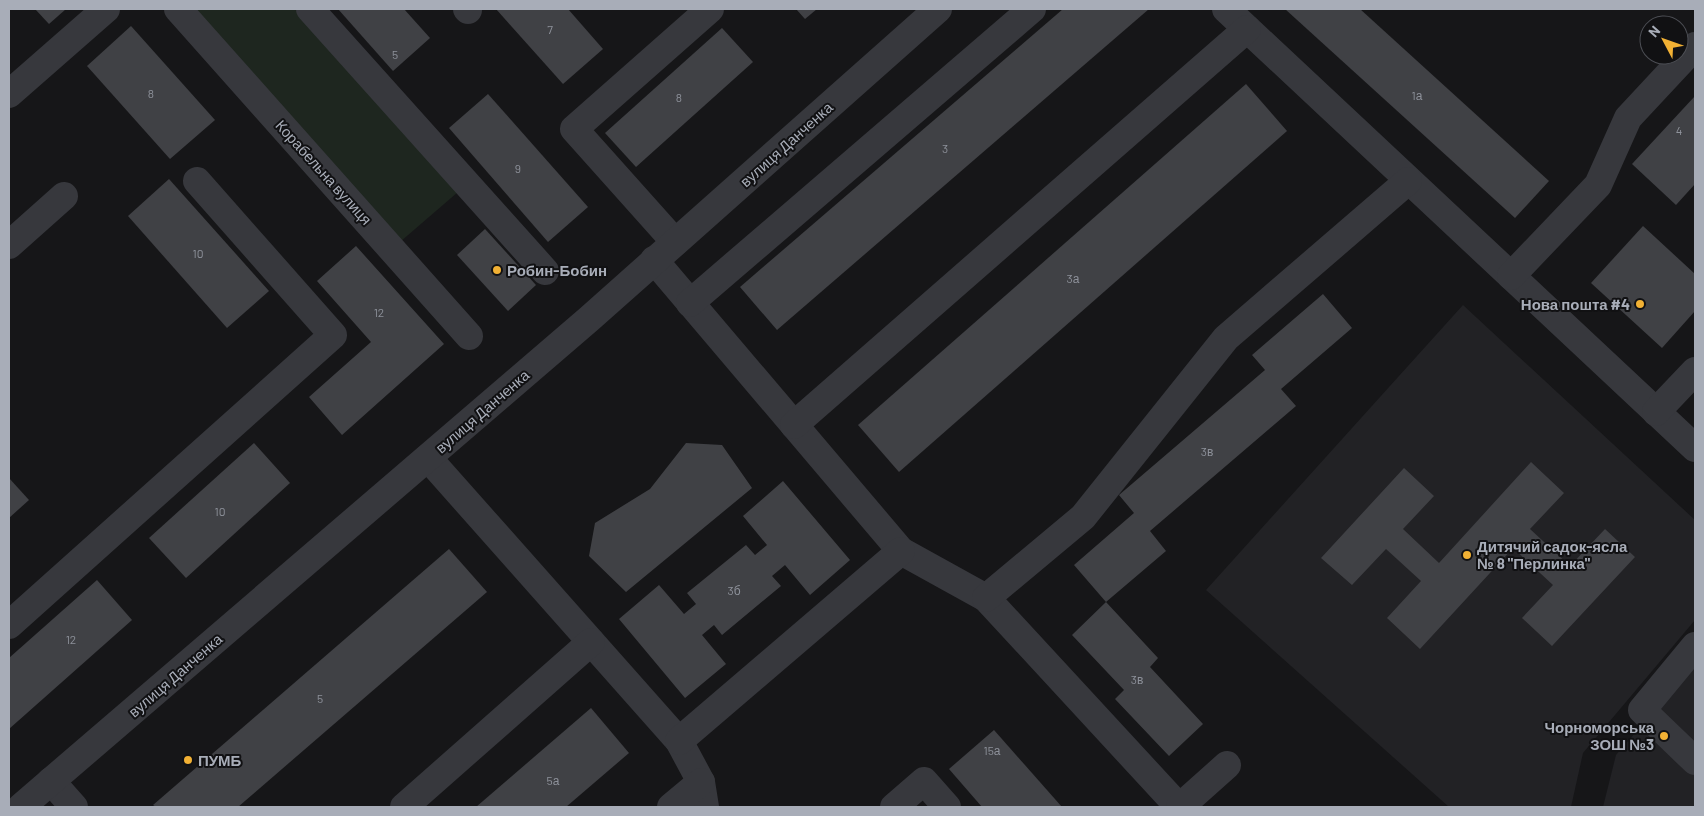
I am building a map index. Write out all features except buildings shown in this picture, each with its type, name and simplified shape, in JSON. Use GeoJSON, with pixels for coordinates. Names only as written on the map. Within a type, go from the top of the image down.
{"type":"FeatureCollection","features":[{"type":"Feature","properties":{"kind":"street"},"geometry":{"type":"LineString","coordinates":[[9,94],[106,9]]}},
{"type":"Feature","properties":{"kind":"street","name":"Корабельна вулиця"},"geometry":{"type":"LineString","coordinates":[[178,9],[469,336]]}},
{"type":"Feature","properties":{"kind":"street"},"geometry":{"type":"LineString","coordinates":[[310,9],[545,271]]}},
{"type":"Feature","properties":{"kind":"street"},"geometry":{"type":"LineString","coordinates":[[675,242],[574,129],[710,9]]}},
{"type":"Feature","properties":{"kind":"street","name":"вулиця Данченка"},"geometry":{"type":"LineString","coordinates":[[21,807],[428,458],[938,9]]}},
{"type":"Feature","properties":{"kind":"street"},"geometry":{"type":"LineString","coordinates":[[690,304],[1032,9]]}},
{"type":"Feature","properties":{"kind":"street"},"geometry":{"type":"LineString","coordinates":[[1226,9],[1695,448]]}},
{"type":"Feature","properties":{"kind":"street"},"geometry":{"type":"LineString","coordinates":[[794,425],[1247,29]]}},
{"type":"Feature","properties":{"kind":"street"},"geometry":{"type":"LineString","coordinates":[[1511,276],[1598,185],[1628,118],[1695,46]]}},
{"type":"Feature","properties":{"kind":"street"},"geometry":{"type":"LineString","coordinates":[[9,625],[333,334],[197,181]]}},
{"type":"Feature","properties":{"kind":"street"},"geometry":{"type":"LineString","coordinates":[[986,598],[1082,518],[1226,338],[1408,181]]}},
{"type":"Feature","properties":{"kind":"street"},"geometry":{"type":"LineString","coordinates":[[9,244],[64,196]]}},
{"type":"Feature","properties":{"kind":"street"},"geometry":{"type":"LineString","coordinates":[[654,260],[901,551],[986,598],[1179,807],[1227,765]]}},
{"type":"Feature","properties":{"kind":"street"},"geometry":{"type":"LineString","coordinates":[[1656,412],[1695,371]]}},
{"type":"Feature","properties":{"kind":"street"},"geometry":{"type":"LineString","coordinates":[[428,458],[679,741],[703,794],[671,807]]}},
{"type":"Feature","properties":{"kind":"street"},"geometry":{"type":"LineString","coordinates":[[679,741],[901,551]]}},
{"type":"Feature","properties":{"kind":"street"},"geometry":{"type":"LineString","coordinates":[[404,807],[591,642]]}},
{"type":"Feature","properties":{"kind":"street"},"geometry":{"type":"LineString","coordinates":[[1695,646],[1642,710],[1695,761]]}},
{"type":"Feature","properties":{"kind":"street"},"geometry":{"type":"LineString","coordinates":[[51,781],[74,807]]}},
{"type":"Feature","properties":{"kind":"street"},"geometry":{"type":"LineString","coordinates":[[894,807],[924,781],[947,807]]}},
{"type":"Feature","properties":{"kind":"shaded area"},"geometry":{"type":"Polygon","coordinates":[[[193,9],[295,9],[458,192],[400,242],[193,9]]]}},
{"type":"Feature","properties":{"kind":"shaded area","name":"Дитячий садок-ясла № 8 \"Перлинка\""},"geometry":{"type":"Polygon","coordinates":[[[1463,305],[1695,520],[1695,620],[1583,753],[1571,807],[1449,807],[1206,590],[1463,305]]]}},
{"type":"Feature","properties":{"kind":"shaded area","name":"Чорноморська ЗОШ №3"},"geometry":{"type":"Polygon","coordinates":[[[1695,664],[1695,807],[1603,807],[1616,755],[1695,664]]]}},
{"type":"Feature","properties":{"kind":"place","name":"Робин-Бобин"},"geometry":{"type":"Point","coordinates":[497,270]}},
{"type":"Feature","properties":{"kind":"place","name":"Нова пошта #4"},"geometry":{"type":"Point","coordinates":[1640,304]}},
{"type":"Feature","properties":{"kind":"place","name":"Дитячий садок-ясла № 8 \"Перлинка\""},"geometry":{"type":"Point","coordinates":[1467,555]}},
{"type":"Feature","properties":{"kind":"place","name":"Чорноморська ЗОШ №3"},"geometry":{"type":"Point","coordinates":[1664,736]}},
{"type":"Feature","properties":{"kind":"place","name":"ПУМБ"},"geometry":{"type":"Point","coordinates":[188,760]}}]}
